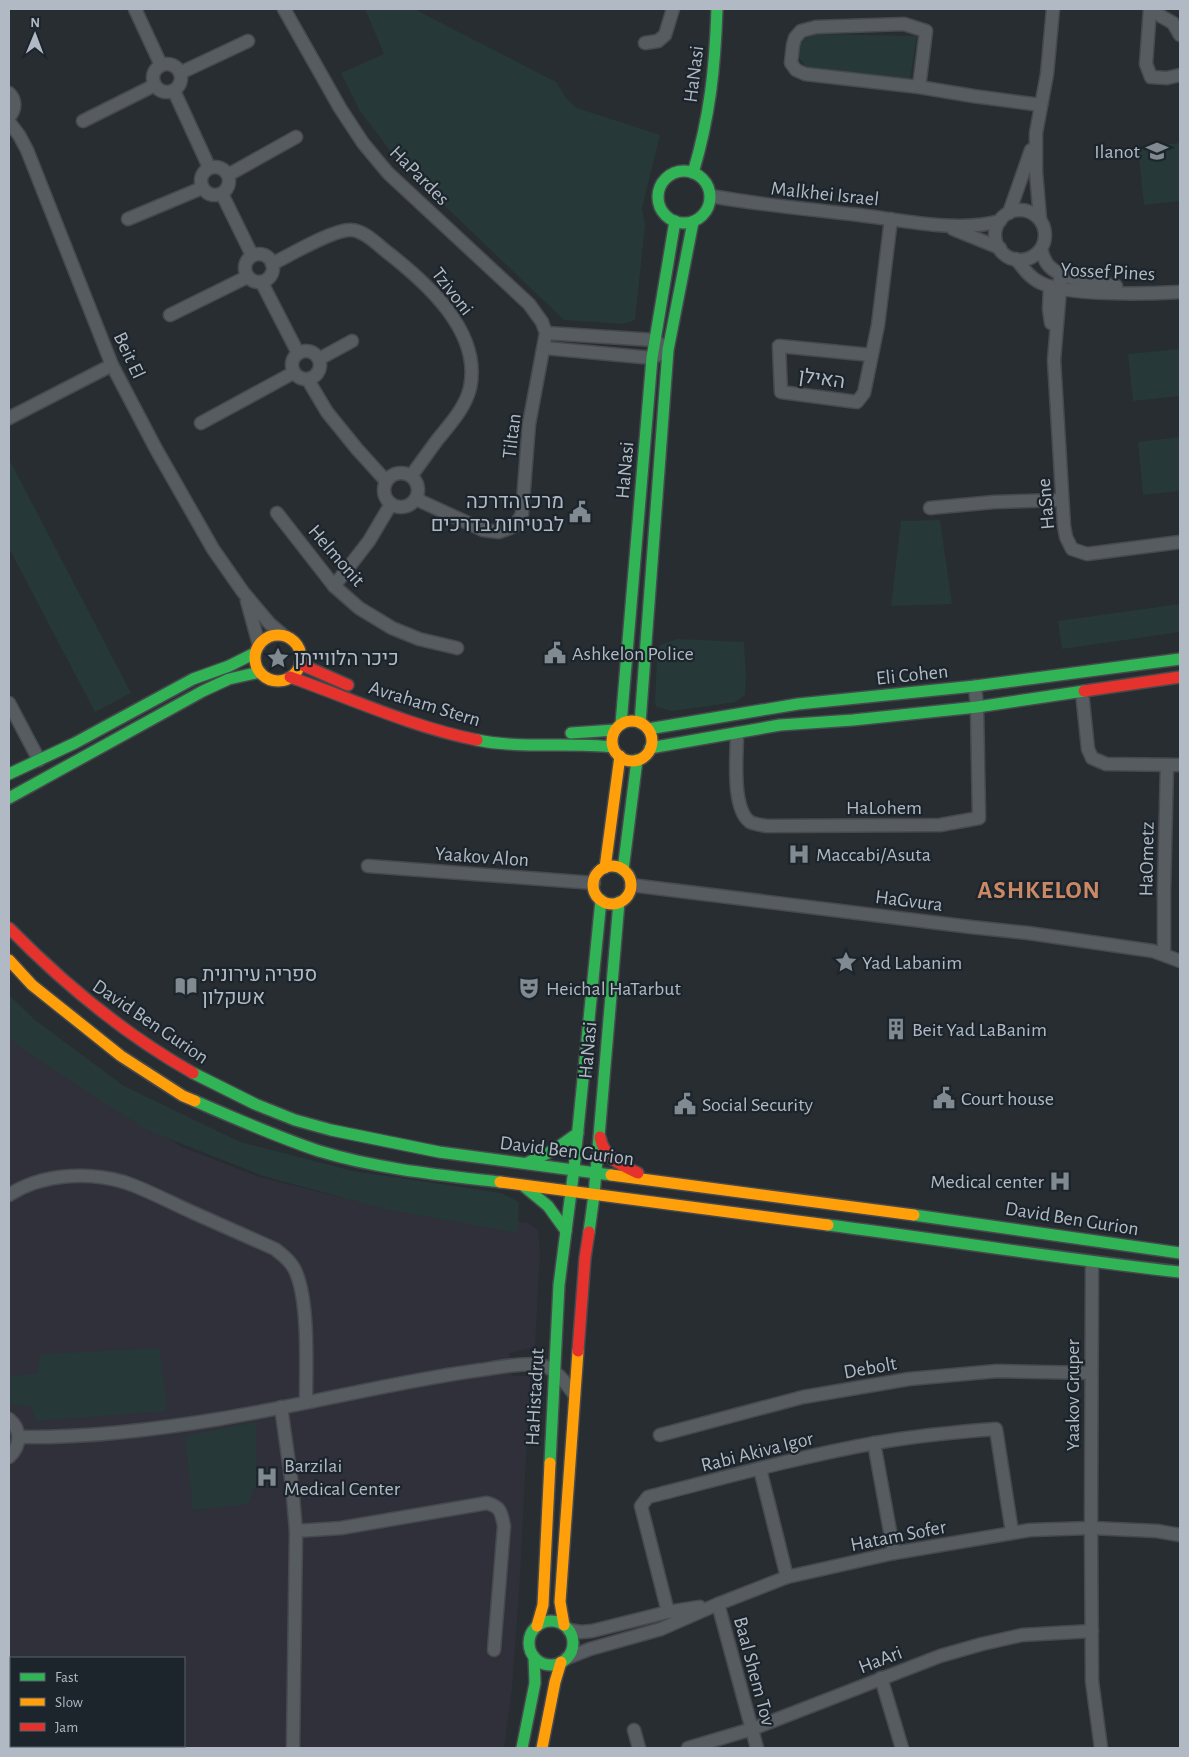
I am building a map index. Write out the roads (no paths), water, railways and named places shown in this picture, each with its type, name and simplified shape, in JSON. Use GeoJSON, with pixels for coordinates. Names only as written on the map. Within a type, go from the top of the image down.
{"type":"FeatureCollection","features":[{"type":"Feature","properties":{"kind":"street"},"geometry":{"type":"LineString","coordinates":[[136,9],[161,66]]}},
{"type":"Feature","properties":{"kind":"street","name":"HaPardes"},"geometry":{"type":"LineString","coordinates":[[284,9],[340,108],[363,143],[388,173],[529,304],[542,322],[546,333]]}},
{"type":"Feature","properties":{"kind":"street"},"geometry":{"type":"LineString","coordinates":[[645,43],[658,41],[665,35],[674,9]]}},
{"type":"Feature","properties":{"kind":"street","name":"HaNasi"},"geometry":{"type":"LineString","coordinates":[[693,173],[703,140],[709,106],[717,9]]}},
{"type":"Feature","properties":{"kind":"street"},"geometry":{"type":"LineString","coordinates":[[1005,217],[1017,210],[1026,211],[1040,219],[1044,226],[1045,234],[1041,249],[1030,258],[1016,259],[1004,254],[996,234],[1023,177],[1036,133],[1047,74],[1053,9]]}},
{"type":"Feature","properties":{"kind":"street"},"geometry":{"type":"LineString","coordinates":[[1180,35],[1173,23],[1150,9],[1146,64],[1151,77],[1167,78],[1180,75]]}},
{"type":"Feature","properties":{"kind":"street"},"geometry":{"type":"LineString","coordinates":[[919,87],[926,31],[904,24],[816,27],[801,31],[793,45],[791,63],[796,70],[805,74],[919,87],[1041,105]]}},
{"type":"Feature","properties":{"kind":"street"},"geometry":{"type":"LineString","coordinates":[[180,73],[248,41]]}},
{"type":"Feature","properties":{"kind":"street"},"geometry":{"type":"LineString","coordinates":[[170,64],[180,73],[181,81],[174,91],[161,91],[155,85],[154,72],[161,66],[170,64]]}},
{"type":"Feature","properties":{"kind":"street"},"geometry":{"type":"LineString","coordinates":[[83,121],[155,85]]}},
{"type":"Feature","properties":{"kind":"street"},"geometry":{"type":"LineString","coordinates":[[174,91],[209,168]]}},
{"type":"Feature","properties":{"kind":"street"},"geometry":{"type":"LineString","coordinates":[[9,93],[14,100],[14,111],[9,116]]}},
{"type":"Feature","properties":{"kind":"street","name":"Beit El"},"geometry":{"type":"LineString","coordinates":[[9,122],[27,150],[112,365],[156,449],[212,549],[243,592],[270,624],[283,635]]}},
{"type":"Feature","properties":{"kind":"street"},"geometry":{"type":"LineString","coordinates":[[1036,133],[1036,172],[1040,219]]}},
{"type":"Feature","properties":{"kind":"street"},"geometry":{"type":"LineString","coordinates":[[228,175],[296,137]]}},
{"type":"Feature","properties":{"kind":"street"},"geometry":{"type":"LineString","coordinates":[[209,168],[222,168],[228,175],[228,188],[222,194],[208,194],[202,188],[201,178],[205,170],[209,168]]}},
{"type":"Feature","properties":{"kind":"street"},"geometry":{"type":"LineString","coordinates":[[685,171],[700,176],[709,189],[710,196],[706,212],[700,218],[693,222],[681,223],[675,221],[662,211],[658,196],[660,188],[670,176],[685,171]]}},
{"type":"Feature","properties":{"kind":"street"},"geometry":{"type":"LineString","coordinates":[[128,219],[202,188]]}},
{"type":"Feature","properties":{"kind":"street"},"geometry":{"type":"LineString","coordinates":[[222,194],[252,256]]}},
{"type":"Feature","properties":{"kind":"street","name":"Malkhei Israel"},"geometry":{"type":"LineString","coordinates":[[710,196],[748,203],[936,224],[988,224],[1005,217]]}},
{"type":"Feature","properties":{"kind":"street","name":"האילן"},"geometry":{"type":"LineString","coordinates":[[871,355],[779,346],[781,392],[857,402],[864,393],[878,325],[891,219]]}},
{"type":"Feature","properties":{"kind":"street","name":"HaNasi"},"geometry":{"type":"LineString","coordinates":[[618,727],[654,340],[675,221]]}},
{"type":"Feature","properties":{"kind":"street","name":"HaNasi"},"geometry":{"type":"LineString","coordinates":[[644,726],[668,350],[693,222]]}},
{"type":"Feature","properties":{"kind":"street","name":"Malkhei Israel"},"geometry":{"type":"LineString","coordinates":[[936,224],[1000,248]]}},
{"type":"Feature","properties":{"kind":"street","name":"Tzivoni"},"geometry":{"type":"LineString","coordinates":[[272,264],[340,231],[354,230],[366,236],[416,274],[452,316],[466,341],[472,364],[470,388],[460,412],[411,476]]}},
{"type":"Feature","properties":{"kind":"street","name":"Yossef Pines"},"geometry":{"type":"LineString","coordinates":[[1041,249],[1048,265],[1060,274],[1115,286],[1179,292]]}},
{"type":"Feature","properties":{"kind":"street"},"geometry":{"type":"LineString","coordinates":[[256,254],[264,255],[272,264],[273,269],[270,278],[262,282],[253,282],[247,277],[244,267],[248,258],[256,254]]}},
{"type":"Feature","properties":{"kind":"street","name":"Yossef Pines"},"geometry":{"type":"LineString","coordinates":[[1016,259],[1035,280],[1055,288],[1096,292],[1179,292]]}},
{"type":"Feature","properties":{"kind":"street","name":"HaSne"},"geometry":{"type":"LineString","coordinates":[[1060,274],[1049,309],[1054,346],[1062,500],[1066,536],[1072,549],[1087,554],[1180,542]]}},
{"type":"Feature","properties":{"kind":"street"},"geometry":{"type":"LineString","coordinates":[[170,315],[247,277]]}},
{"type":"Feature","properties":{"kind":"street"},"geometry":{"type":"LineString","coordinates":[[262,282],[298,353]]}},
{"type":"Feature","properties":{"kind":"street"},"geometry":{"type":"LineString","coordinates":[[546,333],[654,340],[668,350],[652,358],[544,348],[546,333]]}},
{"type":"Feature","properties":{"kind":"street"},"geometry":{"type":"LineString","coordinates":[[319,359],[352,340]]}},
{"type":"Feature","properties":{"kind":"street","name":"Tiltan"},"geometry":{"type":"LineString","coordinates":[[416,499],[483,530],[499,532],[515,526],[522,514],[530,424],[544,348]]}},
{"type":"Feature","properties":{"kind":"street"},"geometry":{"type":"LineString","coordinates":[[308,380],[319,372],[319,359],[310,352],[298,353],[293,360],[293,372],[300,378],[308,380],[328,412],[357,449],[386,481]]}},
{"type":"Feature","properties":{"kind":"street"},"geometry":{"type":"LineString","coordinates":[[9,418],[112,365]]}},
{"type":"Feature","properties":{"kind":"street"},"geometry":{"type":"LineString","coordinates":[[201,423],[293,372]]}},
{"type":"Feature","properties":{"kind":"street"},"geometry":{"type":"LineString","coordinates":[[395,474],[411,476],[418,489],[416,499],[408,506],[396,507],[385,496],[386,481],[395,474]]}},
{"type":"Feature","properties":{"kind":"street"},"geometry":{"type":"LineString","coordinates":[[930,508],[994,502],[1062,500]]}},
{"type":"Feature","properties":{"kind":"street"},"geometry":{"type":"LineString","coordinates":[[334,586],[369,541],[391,504]]}},
{"type":"Feature","properties":{"kind":"street","name":"Helmonit"},"geometry":{"type":"LineString","coordinates":[[277,513],[334,586],[359,608],[392,628],[419,639],[457,648]]}},
{"type":"Feature","properties":{"kind":"street","name":"Beit El"},"geometry":{"type":"LineString","coordinates":[[243,592],[250,608],[257,649]]}},
{"type":"Feature","properties":{"kind":"street"},"geometry":{"type":"LineString","coordinates":[[9,774],[74,743],[193,679],[229,666],[257,649],[270,636],[283,635],[296,643],[300,649],[300,664],[295,674],[290,677],[278,681],[265,677],[256,666],[257,649]]}},
{"type":"Feature","properties":{"kind":"street","name":"Eli Cohen"},"geometry":{"type":"LineString","coordinates":[[644,726],[798,704],[975,686],[1180,659]]}},
{"type":"Feature","properties":{"kind":"street","name":"Avraham Stern"},"geometry":{"type":"LineString","coordinates":[[300,664],[361,691]]}},
{"type":"Feature","properties":{"kind":"street"},"geometry":{"type":"LineString","coordinates":[[9,798],[203,691],[229,680],[260,672]]}},
{"type":"Feature","properties":{"kind":"street","name":"Avraham Stern"},"geometry":{"type":"LineString","coordinates":[[290,677],[428,728],[454,735],[502,743],[592,744],[616,751]]}},
{"type":"Feature","properties":{"kind":"street","name":"Eli Cohen"},"geometry":{"type":"LineString","coordinates":[[650,748],[780,725],[853,720],[977,707],[1180,677]]}},
{"type":"Feature","properties":{"kind":"street","name":"HaLohem"},"geometry":{"type":"LineString","coordinates":[[737,732],[738,799],[743,813],[751,822],[766,826],[940,825],[979,818],[975,686]]}},
{"type":"Feature","properties":{"kind":"street"},"geometry":{"type":"LineString","coordinates":[[1082,692],[1088,750],[1092,758],[1106,764],[1174,765]]}},
{"type":"Feature","properties":{"kind":"street","name":"Avraham Stern"},"geometry":{"type":"LineString","coordinates":[[378,698],[415,712],[467,727],[535,734]]}},
{"type":"Feature","properties":{"kind":"street"},"geometry":{"type":"LineString","coordinates":[[9,702],[39,760]]}},
{"type":"Feature","properties":{"kind":"street"},"geometry":{"type":"LineString","coordinates":[[560,733],[618,727],[634,721],[644,726],[651,735],[650,748],[645,755],[637,760],[625,759],[616,751]]}},
{"type":"Feature","properties":{"kind":"street"},"geometry":{"type":"LineString","coordinates":[[605,868],[616,751],[612,738],[618,727]]}},
{"type":"Feature","properties":{"kind":"street"},"geometry":{"type":"LineString","coordinates":[[623,870],[637,760]]}},
{"type":"Feature","properties":{"kind":"street","name":"HaOmetz"},"geometry":{"type":"LineString","coordinates":[[1164,954],[1164,890],[1174,765]]}},
{"type":"Feature","properties":{"kind":"street","name":"Yaakov Alon"},"geometry":{"type":"LineString","coordinates":[[368,866],[594,883]]}},
{"type":"Feature","properties":{"kind":"street"},"geometry":{"type":"LineString","coordinates":[[610,866],[619,867],[623,870],[630,879],[631,885],[628,894],[619,902],[608,903],[601,900],[596,895],[594,883],[599,871],[610,866]]}},
{"type":"Feature","properties":{"kind":"street","name":"HaGvura"},"geometry":{"type":"LineString","coordinates":[[631,885],[1028,933],[1164,954],[1180,961]]}},
{"type":"Feature","properties":{"kind":"street","name":"HaNasi"},"geometry":{"type":"LineString","coordinates":[[574,1170],[601,900]]}},
{"type":"Feature","properties":{"kind":"street","name":"HaNasi"},"geometry":{"type":"LineString","coordinates":[[595,1173],[619,902]]}},
{"type":"Feature","properties":{"kind":"street","name":"David Ben Gurion"},"geometry":{"type":"LineString","coordinates":[[9,928],[77,994],[155,1052],[220,1088],[296,1120],[356,1137],[439,1152],[992,1225],[1180,1253]]}},
{"type":"Feature","properties":{"kind":"street","name":"David Ben Gurion"},"geometry":{"type":"LineString","coordinates":[[9,960],[32,985],[121,1056],[191,1100],[240,1121],[320,1151],[396,1169],[952,1241],[1092,1262],[1180,1272]]}},
{"type":"Feature","properties":{"kind":"street"},"geometry":{"type":"LineString","coordinates":[[599,1124],[601,1145],[606,1154],[614,1161],[651,1180]]}},
{"type":"Feature","properties":{"kind":"street"},"geometry":{"type":"LineString","coordinates":[[527,1163],[554,1150],[578,1133]]}},
{"type":"Feature","properties":{"kind":"street","name":"HaHistadrut"},"geometry":{"type":"LineString","coordinates":[[537,1626],[543,1605],[560,1285],[574,1170]]}},
{"type":"Feature","properties":{"kind":"street","name":"HaHistadrut"},"geometry":{"type":"LineString","coordinates":[[567,1627],[560,1602],[585,1258],[594,1195],[595,1173]]}},
{"type":"Feature","properties":{"kind":"street"},"geometry":{"type":"LineString","coordinates":[[9,1195],[20,1188],[67,1176],[104,1178],[123,1182],[146,1191],[275,1249],[292,1264],[301,1291],[304,1313],[306,1402]]}},
{"type":"Feature","properties":{"kind":"street"},"geometry":{"type":"LineString","coordinates":[[522,1186],[543,1199],[552,1208],[566,1231]]}},
{"type":"Feature","properties":{"kind":"street"},"geometry":{"type":"LineString","coordinates":[[590,1226],[604,1208],[624,1199]]}},
{"type":"Feature","properties":{"kind":"street","name":"Yaakov Gruper"},"geometry":{"type":"LineString","coordinates":[[1092,1262],[1092,1681],[1102,1748]]}},
{"type":"Feature","properties":{"kind":"street"},"geometry":{"type":"LineString","coordinates":[[18,1437],[106,1434],[218,1419],[453,1374],[513,1365],[543,1366],[554,1372],[574,1394]]}},
{"type":"Feature","properties":{"kind":"street","name":"Debolt"},"geometry":{"type":"LineString","coordinates":[[660,1435],[802,1397],[909,1379],[997,1371],[1091,1373]]}},
{"type":"Feature","properties":{"kind":"street"},"geometry":{"type":"LineString","coordinates":[[281,1407],[292,1485],[296,1531],[293,1748]]}},
{"type":"Feature","properties":{"kind":"street"},"geometry":{"type":"LineString","coordinates":[[9,1419],[17,1430],[18,1437],[15,1451],[9,1457]]}},
{"type":"Feature","properties":{"kind":"street","name":"Rabi Akiva Igor"},"geometry":{"type":"LineString","coordinates":[[668,1612],[641,1506],[648,1497],[760,1469],[874,1444],[940,1433],[996,1428],[1012,1532]]}},
{"type":"Feature","properties":{"kind":"street"},"geometry":{"type":"LineString","coordinates":[[874,1444],[894,1553]]}},
{"type":"Feature","properties":{"kind":"street"},"geometry":{"type":"LineString","coordinates":[[760,1469],[787,1577]]}},
{"type":"Feature","properties":{"kind":"street"},"geometry":{"type":"LineString","coordinates":[[296,1531],[342,1528],[487,1503],[496,1506],[501,1513],[504,1526],[494,1650]]}},
{"type":"Feature","properties":{"kind":"street","name":"Hatam Sofer"},"geometry":{"type":"LineString","coordinates":[[564,1660],[590,1649],[661,1629],[787,1577],[894,1553],[1030,1530],[1091,1528],[1158,1531],[1180,1535]]}},
{"type":"Feature","properties":{"kind":"street","name":"Hatam Sofer"},"geometry":{"type":"LineString","coordinates":[[567,1627],[581,1632],[592,1631],[668,1612],[718,1604]]}},
{"type":"Feature","properties":{"kind":"street","name":"Baal Shem Tov"},"geometry":{"type":"LineString","coordinates":[[718,1604],[757,1748]]}},
{"type":"Feature","properties":{"kind":"street"},"geometry":{"type":"LineString","coordinates":[[522,1748],[535,1683],[534,1657],[529,1644],[529,1637],[537,1626],[548,1621],[558,1622],[567,1627],[573,1644],[572,1651],[564,1660],[555,1682],[542,1748]]}},
{"type":"Feature","properties":{"kind":"street","name":"HaAri"},"geometry":{"type":"LineString","coordinates":[[688,1748],[752,1729],[940,1656],[1022,1635],[1092,1631]]}},
{"type":"Feature","properties":{"kind":"street"},"geometry":{"type":"LineString","coordinates":[[534,1657],[539,1662],[554,1665],[564,1660]]}},
{"type":"Feature","properties":{"kind":"street"},"geometry":{"type":"LineString","coordinates":[[881,1678],[902,1748]]}},
{"type":"Feature","properties":{"kind":"street"},"geometry":{"type":"LineString","coordinates":[[634,1730],[639,1748]]}},
{"type":"Feature","properties":{"kind":"place","name":"Ilanot"},"geometry":{"type":"Point","coordinates":[1157,151]}},
{"type":"Feature","properties":{"kind":"place","name":"מרכז הדרכה לבטיחות בדרכים"},"geometry":{"type":"Point","coordinates":[580,512]}},
{"type":"Feature","properties":{"kind":"place","name":"Ashkelon Police"},"geometry":{"type":"Point","coordinates":[555,653]}},
{"type":"Feature","properties":{"kind":"place","name":"כיכר הלווייתן"},"geometry":{"type":"Point","coordinates":[278,658]}},
{"type":"Feature","properties":{"kind":"place","name":"Maccabi/Asuta"},"geometry":{"type":"Point","coordinates":[799,854]}},
{"type":"Feature","properties":{"kind":"place","name":"Yad Labanim"},"geometry":{"type":"Point","coordinates":[846,962]}},
{"type":"Feature","properties":{"kind":"place","name":"ספריה עירונית אשקלון"},"geometry":{"type":"Point","coordinates":[186,986]}},
{"type":"Feature","properties":{"kind":"place","name":"Heichal HaTarbut"},"geometry":{"type":"Point","coordinates":[529,988]}},
{"type":"Feature","properties":{"kind":"place","name":"Beit Yad LaBanim"},"geometry":{"type":"Point","coordinates":[896,1029]}},
{"type":"Feature","properties":{"kind":"place","name":"Court house"},"geometry":{"type":"Point","coordinates":[944,1098]}},
{"type":"Feature","properties":{"kind":"place","name":"Social Security"},"geometry":{"type":"Point","coordinates":[685,1104]}},
{"type":"Feature","properties":{"kind":"place","name":"Medical center"},"geometry":{"type":"Point","coordinates":[1060,1181]}},
{"type":"Feature","properties":{"kind":"place","name":"Barzilai Medical Center"},"geometry":{"type":"Point","coordinates":[267,1477]}},
{"type":"Feature","properties":{"kind":"district","name":"ASHKELON"},"geometry":{"type":"Point","coordinates":[1039,889]}}]}
